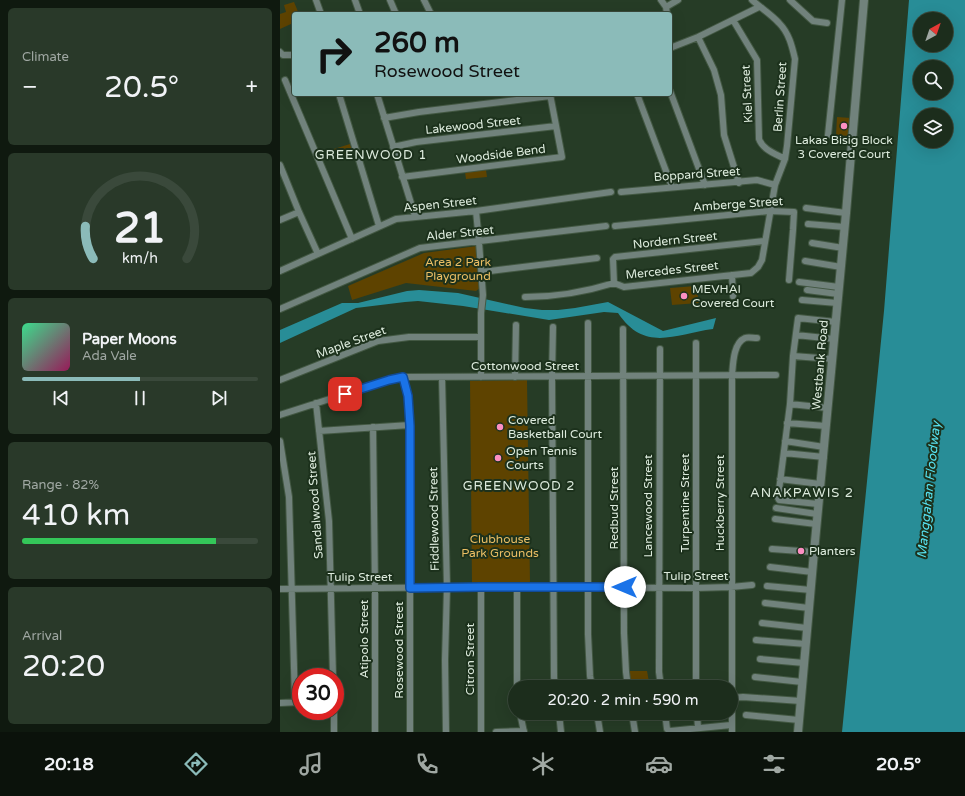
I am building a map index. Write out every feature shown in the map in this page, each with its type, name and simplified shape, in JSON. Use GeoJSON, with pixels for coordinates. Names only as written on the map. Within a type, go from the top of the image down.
{"type":"FeatureCollection","features":[{"type":"Feature","properties":{"kind":"street"},"geometry":{"type":"LineString","coordinates":[[316,0],[320,12]]}},
{"type":"Feature","properties":{"kind":"street"},"geometry":{"type":"LineString","coordinates":[[355,0],[359,12]]}},
{"type":"Feature","properties":{"kind":"street"},"geometry":{"type":"LineString","coordinates":[[390,0],[395,12]]}},
{"type":"Feature","properties":{"kind":"street"},"geometry":{"type":"LineString","coordinates":[[424,0],[429,12]]}},
{"type":"Feature","properties":{"kind":"street"},"geometry":{"type":"LineString","coordinates":[[661,0],[666,7],[667,12]]}},
{"type":"Feature","properties":{"kind":"street"},"geometry":{"type":"LineString","coordinates":[[666,7],[678,0]]}},
{"type":"Feature","properties":{"kind":"street","name":"Berlin Street"},"geometry":{"type":"LineString","coordinates":[[752,0],[779,23],[792,44],[795,59],[785,159],[775,185],[764,241]]}},
{"type":"Feature","properties":{"kind":"street"},"geometry":{"type":"LineString","coordinates":[[790,0],[813,21],[827,23]]}},
{"type":"Feature","properties":{"kind":"street"},"geometry":{"type":"LineString","coordinates":[[828,135],[842,0]]}},
{"type":"Feature","properties":{"kind":"street","name":"Westbank Road"},"geometry":{"type":"LineString","coordinates":[[798,732],[799,720],[797,701],[802,682],[816,524],[824,457],[864,0]]}},
{"type":"Feature","properties":{"kind":"street"},"geometry":{"type":"LineString","coordinates":[[672,47],[698,37],[759,7]]}},
{"type":"Feature","properties":{"kind":"street","name":"Kiel Street"},"geometry":{"type":"LineString","coordinates":[[733,20],[758,63],[761,144],[764,148],[785,159]]}},
{"type":"Feature","properties":{"kind":"street"},"geometry":{"type":"LineString","coordinates":[[698,37],[714,70],[721,95],[724,135],[739,183]]}},
{"type":"Feature","properties":{"kind":"street"},"geometry":{"type":"LineString","coordinates":[[280,52],[283,55],[292,55]]}},
{"type":"Feature","properties":{"kind":"street"},"geometry":{"type":"LineString","coordinates":[[285,80],[292,91]]}},
{"type":"Feature","properties":{"kind":"street"},"geometry":{"type":"LineString","coordinates":[[294,96],[352,239]]}},
{"type":"Feature","properties":{"kind":"street"},"geometry":{"type":"LineString","coordinates":[[340,96],[379,226]]}},
{"type":"Feature","properties":{"kind":"street"},"geometry":{"type":"LineString","coordinates":[[378,96],[402,177],[416,216]]}},
{"type":"Feature","properties":{"kind":"street"},"geometry":{"type":"LineString","coordinates":[[384,118],[418,112],[542,96]]}},
{"type":"Feature","properties":{"kind":"street","name":"Woodside Bend"},"geometry":{"type":"LineString","coordinates":[[402,177],[562,157],[550,96]]}},
{"type":"Feature","properties":{"kind":"street"},"geometry":{"type":"LineString","coordinates":[[638,96],[672,187]]}},
{"type":"Feature","properties":{"kind":"street"},"geometry":{"type":"LineString","coordinates":[[672,96],[705,185]]}},
{"type":"Feature","properties":{"kind":"street","name":"Lakewood Street"},"geometry":{"type":"LineString","coordinates":[[393,147],[416,142],[556,126]]}},
{"type":"Feature","properties":{"kind":"street"},"geometry":{"type":"LineString","coordinates":[[280,165],[318,254]]}},
{"type":"Feature","properties":{"kind":"street","name":"Boppard Street"},"geometry":{"type":"LineString","coordinates":[[621,192],[739,183],[759,180],[775,185]]}},
{"type":"Feature","properties":{"kind":"street","name":"Aspen Street"},"geometry":{"type":"LineString","coordinates":[[280,271],[396,219],[476,211],[612,192]]}},
{"type":"Feature","properties":{"kind":"street"},"geometry":{"type":"LineString","coordinates":[[806,208],[846,213]]}},
{"type":"Feature","properties":{"kind":"street"},"geometry":{"type":"LineString","coordinates":[[476,211],[480,242],[483,295],[480,338],[481,377]]}},
{"type":"Feature","properties":{"kind":"street","name":"Amberge Street"},"geometry":{"type":"LineString","coordinates":[[615,226],[769,211],[794,212],[789,280]]}},
{"type":"Feature","properties":{"kind":"street"},"geometry":{"type":"LineString","coordinates":[[280,220],[299,212]]}},
{"type":"Feature","properties":{"kind":"street"},"geometry":{"type":"LineString","coordinates":[[808,224],[845,228]]}},
{"type":"Feature","properties":{"kind":"street","name":"Alder Street"},"geometry":{"type":"LineString","coordinates":[[280,310],[420,248],[606,226]]}},
{"type":"Feature","properties":{"kind":"street","name":"Mercedes Street"},"geometry":{"type":"LineString","coordinates":[[614,283],[624,287],[751,273],[758,267],[762,260],[764,241]]}},
{"type":"Feature","properties":{"kind":"street","name":"Nordern Street"},"geometry":{"type":"LineString","coordinates":[[614,283],[613,259],[615,257],[764,241]]}},
{"type":"Feature","properties":{"kind":"street"},"geometry":{"type":"LineString","coordinates":[[812,243],[843,248]]}},
{"type":"Feature","properties":{"kind":"street"},"geometry":{"type":"LineString","coordinates":[[482,272],[597,258]]}},
{"type":"Feature","properties":{"kind":"street"},"geometry":{"type":"LineString","coordinates":[[805,260],[841,267]]}},
{"type":"Feature","properties":{"kind":"street"},"geometry":{"type":"LineString","coordinates":[[732,275],[733,296]]}},
{"type":"Feature","properties":{"kind":"street"},"geometry":{"type":"LineString","coordinates":[[799,282],[838,291]]}},
{"type":"Feature","properties":{"kind":"street"},"geometry":{"type":"LineString","coordinates":[[525,297],[549,297],[598,288],[614,283]]}},
{"type":"Feature","properties":{"kind":"street"},"geometry":{"type":"LineString","coordinates":[[807,290],[838,291]]}},
{"type":"Feature","properties":{"kind":"street"},"geometry":{"type":"LineString","coordinates":[[802,300],[837,303]]}},
{"type":"Feature","properties":{"kind":"street"},"geometry":{"type":"LineString","coordinates":[[818,504],[779,500],[778,498],[790,404],[793,356],[798,318],[836,322]]}},
{"type":"Feature","properties":{"kind":"street"},"geometry":{"type":"LineString","coordinates":[[588,323],[588,634],[591,680]]}},
{"type":"Feature","properties":{"kind":"street"},"geometry":{"type":"LineString","coordinates":[[515,377],[516,326]]}},
{"type":"Feature","properties":{"kind":"street"},"geometry":{"type":"LineString","coordinates":[[553,327],[552,377],[555,680]]}},
{"type":"Feature","properties":{"kind":"street","name":"Redbud Street"},"geometry":{"type":"LineString","coordinates":[[623,329],[624,633],[627,680]]}},
{"type":"Feature","properties":{"kind":"street"},"geometry":{"type":"LineString","coordinates":[[796,335],[834,339]]}},
{"type":"Feature","properties":{"kind":"street","name":"Maple Street"},"geometry":{"type":"LineString","coordinates":[[280,380],[378,341],[409,336],[480,338]]}},
{"type":"Feature","properties":{"kind":"street","name":"Huckberry Street"},"geometry":{"type":"LineString","coordinates":[[731,680],[732,376],[734,357],[740,340],[746,337],[757,338]]}},
{"type":"Feature","properties":{"kind":"street","name":"Turpentine Street"},"geometry":{"type":"LineString","coordinates":[[696,343],[696,680]]}},
{"type":"Feature","properties":{"kind":"street","name":"Lancewood Street"},"geometry":{"type":"LineString","coordinates":[[660,349],[660,680]]}},
{"type":"Feature","properties":{"kind":"street"},"geometry":{"type":"LineString","coordinates":[[793,356],[832,359]]}},
{"type":"Feature","properties":{"kind":"street","name":"Cottonwood Street"},"geometry":{"type":"LineString","coordinates":[[280,414],[403,377],[776,375]]}},
{"type":"Feature","properties":{"kind":"street","name":"Rosewood Street"},"geometry":{"type":"LineString","coordinates":[[403,377],[408,396],[410,426],[410,732]]}},
{"type":"Feature","properties":{"kind":"street","name":"Fiddlewood Street"},"geometry":{"type":"LineString","coordinates":[[442,377],[446,587],[446,732]]}},
{"type":"Feature","properties":{"kind":"street","name":"Sandalwood Street"},"geometry":{"type":"LineString","coordinates":[[316,403],[329,521],[333,668]]}},
{"type":"Feature","properties":{"kind":"street"},"geometry":{"type":"LineString","coordinates":[[790,404],[828,408]]}},
{"type":"Feature","properties":{"kind":"street"},"geometry":{"type":"LineString","coordinates":[[787,423],[826,426]]}},
{"type":"Feature","properties":{"kind":"street"},"geometry":{"type":"LineString","coordinates":[[319,431],[410,426]]}},
{"type":"Feature","properties":{"kind":"street","name":"Atipolo Street"},"geometry":{"type":"LineString","coordinates":[[373,427],[375,588],[374,732]]}},
{"type":"Feature","properties":{"kind":"street"},"geometry":{"type":"LineString","coordinates":[[280,441],[288,497],[291,589],[296,668]]}},
{"type":"Feature","properties":{"kind":"street"},"geometry":{"type":"LineString","coordinates":[[785,441],[824,447]]}},
{"type":"Feature","properties":{"kind":"street"},"geometry":{"type":"LineString","coordinates":[[784,453],[824,457]]}},
{"type":"Feature","properties":{"kind":"street"},"geometry":{"type":"LineString","coordinates":[[780,479],[820,484]]}},
{"type":"Feature","properties":{"kind":"street"},"geometry":{"type":"LineString","coordinates":[[776,508],[817,514]]}},
{"type":"Feature","properties":{"kind":"street"},"geometry":{"type":"LineString","coordinates":[[775,519],[816,524]]}},
{"type":"Feature","properties":{"kind":"street"},"geometry":{"type":"LineString","coordinates":[[772,549],[814,552]]}},
{"type":"Feature","properties":{"kind":"street"},"geometry":{"type":"LineString","coordinates":[[770,567],[812,572]]}},
{"type":"Feature","properties":{"kind":"street","name":"Tulip Street"},"geometry":{"type":"LineString","coordinates":[[280,589],[446,587],[695,588],[752,585]]}},
{"type":"Feature","properties":{"kind":"street"},"geometry":{"type":"LineString","coordinates":[[767,586],[810,590]]}},
{"type":"Feature","properties":{"kind":"street","name":"Citron Street"},"geometry":{"type":"LineString","coordinates":[[481,587],[481,732]]}},
{"type":"Feature","properties":{"kind":"street"},"geometry":{"type":"LineString","coordinates":[[517,587],[517,680]]}},
{"type":"Feature","properties":{"kind":"street"},"geometry":{"type":"LineString","coordinates":[[765,604],[809,608]]}},
{"type":"Feature","properties":{"kind":"street"},"geometry":{"type":"LineString","coordinates":[[762,622],[807,628]]}},
{"type":"Feature","properties":{"kind":"street"},"geometry":{"type":"LineString","coordinates":[[756,640],[806,644]]}},
{"type":"Feature","properties":{"kind":"street"},"geometry":{"type":"LineString","coordinates":[[760,659],[804,663]]}},
{"type":"Feature","properties":{"kind":"street"},"geometry":{"type":"LineString","coordinates":[[755,677],[802,682]]}},
{"type":"Feature","properties":{"kind":"street"},"geometry":{"type":"LineString","coordinates":[[738,697],[797,701]]}},
{"type":"Feature","properties":{"kind":"street"},"geometry":{"type":"LineString","coordinates":[[280,703],[292,702]]}},
{"type":"Feature","properties":{"kind":"street"},"geometry":{"type":"LineString","coordinates":[[746,715],[799,720]]}},
{"type":"Feature","properties":{"kind":"street"},"geometry":{"type":"LineString","coordinates":[[334,720],[334,732]]}},
{"type":"Feature","properties":{"kind":"street"},"geometry":{"type":"LineString","coordinates":[[496,732],[524,731],[522,720]]}},
{"type":"Feature","properties":{"kind":"street"},"geometry":{"type":"LineString","coordinates":[[560,720],[561,732]]}},
{"type":"Feature","properties":{"kind":"street"},"geometry":{"type":"LineString","coordinates":[[598,720],[600,732]]}},
{"type":"Feature","properties":{"kind":"street"},"geometry":{"type":"LineString","coordinates":[[633,720],[635,732]]}},
{"type":"Feature","properties":{"kind":"street"},"geometry":{"type":"LineString","coordinates":[[666,720],[668,730],[732,725]]}},
{"type":"Feature","properties":{"kind":"street"},"geometry":{"type":"LineString","coordinates":[[697,720],[698,728]]}},
{"type":"Feature","properties":{"kind":"street","name":"Huckberry Street"},"geometry":{"type":"LineString","coordinates":[[732,720],[732,732]]}},
{"type":"Feature","properties":{"kind":"green space"},"geometry":{"type":"Polygon","coordinates":[[[294,2],[298,12],[292,12],[292,26],[291,24],[280,29],[280,14],[286,12],[284,5],[294,2]]]}},
{"type":"Feature","properties":{"kind":"green space","name":"Lakas Bisig Block 3 Covered Court"},"geometry":{"type":"Polygon","coordinates":[[[837,117],[851,118],[850,136],[836,135],[837,117]]]}},
{"type":"Feature","properties":{"kind":"green space"},"geometry":{"type":"Polygon","coordinates":[[[350,144],[353,153],[337,159],[334,149],[350,144]]]}},
{"type":"Feature","properties":{"kind":"green space"},"geometry":{"type":"Polygon","coordinates":[[[486,170],[487,177],[466,179],[465,172],[486,170]]]}},
{"type":"Feature","properties":{"kind":"green space","name":"Area 2 Park Playground"},"geometry":{"type":"Polygon","coordinates":[[[477,246],[480,288],[476,291],[406,283],[352,300],[348,286],[424,253],[477,246]]]}},
{"type":"Feature","properties":{"kind":"green space","name":"MEVHAI Covered Court"},"geometry":{"type":"Polygon","coordinates":[[[696,286],[699,303],[672,305],[670,288],[696,286]]]}},
{"type":"Feature","properties":{"kind":"green space","name":"Clubhouse Park Grounds"},"geometry":{"type":"Polygon","coordinates":[[[527,380],[530,583],[472,583],[470,381],[527,380]]]}},
{"type":"Feature","properties":{"kind":"green space"},"geometry":{"type":"Polygon","coordinates":[[[628,671],[647,671],[649,680],[630,680],[628,671]]]}},
{"type":"Feature","properties":{"kind":"water","name":"Manggahan Floodway"},"geometry":{"type":"Polygon","coordinates":[[[909,0],[965,0],[965,732],[842,732],[884,311],[909,0]]]}},
{"type":"Feature","properties":{"kind":"water"},"geometry":{"type":"Polygon","coordinates":[[[419,290],[458,293],[525,308],[542,310],[575,308],[608,302],[663,331],[716,318],[713,329],[661,338],[650,337],[639,333],[628,325],[618,313],[604,312],[549,320],[463,306],[418,301],[356,308],[280,343],[280,330],[342,303],[358,303],[407,291],[419,290]]]}},
{"type":"Feature","properties":{"kind":"place","name":"Lakas Bisig Block 3 Covered Court"},"geometry":{"type":"Point","coordinates":[844,126]}},
{"type":"Feature","properties":{"kind":"place","name":"MEVHAI Covered Court"},"geometry":{"type":"Point","coordinates":[684,296]}},
{"type":"Feature","properties":{"kind":"place","name":"Covered Basketball Court"},"geometry":{"type":"Point","coordinates":[500,427]}},
{"type":"Feature","properties":{"kind":"place","name":"Open Tennis Courts"},"geometry":{"type":"Point","coordinates":[498,458]}},
{"type":"Feature","properties":{"kind":"place","name":"Planters"},"geometry":{"type":"Point","coordinates":[801,551]}},
{"type":"Feature","properties":{"kind":"district","name":"GREENWOOD 1"},"geometry":{"type":"Point","coordinates":[371,155]}},
{"type":"Feature","properties":{"kind":"district","name":"GREENWOOD 2"},"geometry":{"type":"Point","coordinates":[519,486]}},
{"type":"Feature","properties":{"kind":"district","name":"ANAKPAWIS 2"},"geometry":{"type":"Point","coordinates":[802,493]}},
{"type":"Feature","properties":{"kind":"route"},"geometry":{"type":"LineString","coordinates":[[345,394],[403,377],[408,396],[410,426],[410,588],[625,587]]}}]}
